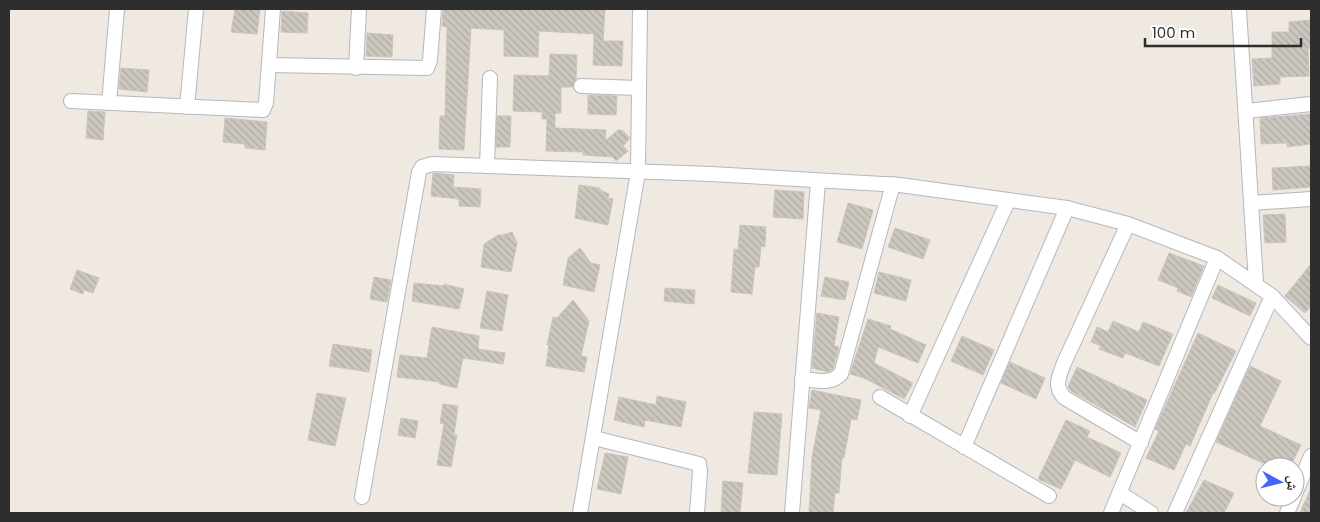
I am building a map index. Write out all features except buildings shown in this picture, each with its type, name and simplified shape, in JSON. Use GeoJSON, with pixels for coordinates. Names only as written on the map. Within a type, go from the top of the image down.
{"type":"FeatureCollection","features":[{"type":"Feature","properties":{"kind":"street"},"geometry":{"type":"LineString","coordinates":[[109,103],[117,9]]}},
{"type":"Feature","properties":{"kind":"street"},"geometry":{"type":"LineString","coordinates":[[187,106],[196,9]]}},
{"type":"Feature","properties":{"kind":"street"},"geometry":{"type":"LineString","coordinates":[[71,101],[264,110],[273,9]]}},
{"type":"Feature","properties":{"kind":"street"},"geometry":{"type":"LineString","coordinates":[[356,68],[359,9]]}},
{"type":"Feature","properties":{"kind":"street"},"geometry":{"type":"LineString","coordinates":[[269,65],[427,68],[430,60],[434,9]]}},
{"type":"Feature","properties":{"kind":"street"},"geometry":{"type":"LineString","coordinates":[[580,513],[638,172],[640,9]]}},
{"type":"Feature","properties":{"kind":"street"},"geometry":{"type":"LineString","coordinates":[[1239,9],[1256,283]]}},
{"type":"Feature","properties":{"kind":"street"},"geometry":{"type":"LineString","coordinates":[[487,166],[490,78]]}},
{"type":"Feature","properties":{"kind":"street"},"geometry":{"type":"LineString","coordinates":[[582,86],[639,88]]}},
{"type":"Feature","properties":{"kind":"street"},"geometry":{"type":"LineString","coordinates":[[1246,110],[1311,104]]}},
{"type":"Feature","properties":{"kind":"street"},"geometry":{"type":"LineString","coordinates":[[362,497],[419,172],[422,167],[432,164],[893,184],[1067,208],[1128,224],[1217,258],[1256,283],[1272,296],[1311,338]]}},
{"type":"Feature","properties":{"kind":"street"},"geometry":{"type":"LineString","coordinates":[[792,513],[818,182]]}},
{"type":"Feature","properties":{"kind":"street"},"geometry":{"type":"LineString","coordinates":[[802,379],[829,382],[835,380],[841,374],[893,184]]}},
{"type":"Feature","properties":{"kind":"street"},"geometry":{"type":"LineString","coordinates":[[1250,203],[1311,199]]}},
{"type":"Feature","properties":{"kind":"street"},"geometry":{"type":"LineString","coordinates":[[910,416],[1008,201]]}},
{"type":"Feature","properties":{"kind":"street"},"geometry":{"type":"LineString","coordinates":[[964,447],[1067,208]]}},
{"type":"Feature","properties":{"kind":"street"},"geometry":{"type":"LineString","coordinates":[[1128,224],[1064,363],[1057,384],[1058,390],[1065,398],[1141,443]]}},
{"type":"Feature","properties":{"kind":"street"},"geometry":{"type":"LineString","coordinates":[[1111,513],[1217,258]]}},
{"type":"Feature","properties":{"kind":"street"},"geometry":{"type":"LineString","coordinates":[[1175,513],[1272,296]]}},
{"type":"Feature","properties":{"kind":"street"},"geometry":{"type":"LineString","coordinates":[[880,397],[1049,496]]}},
{"type":"Feature","properties":{"kind":"street"},"geometry":{"type":"LineString","coordinates":[[594,438],[699,464],[697,513]]}},
{"type":"Feature","properties":{"kind":"street"},"geometry":{"type":"LineString","coordinates":[[1305,470],[1311,456]]}},
{"type":"Feature","properties":{"kind":"street"},"geometry":{"type":"LineString","coordinates":[[1120,493],[1151,513]]}}]}
